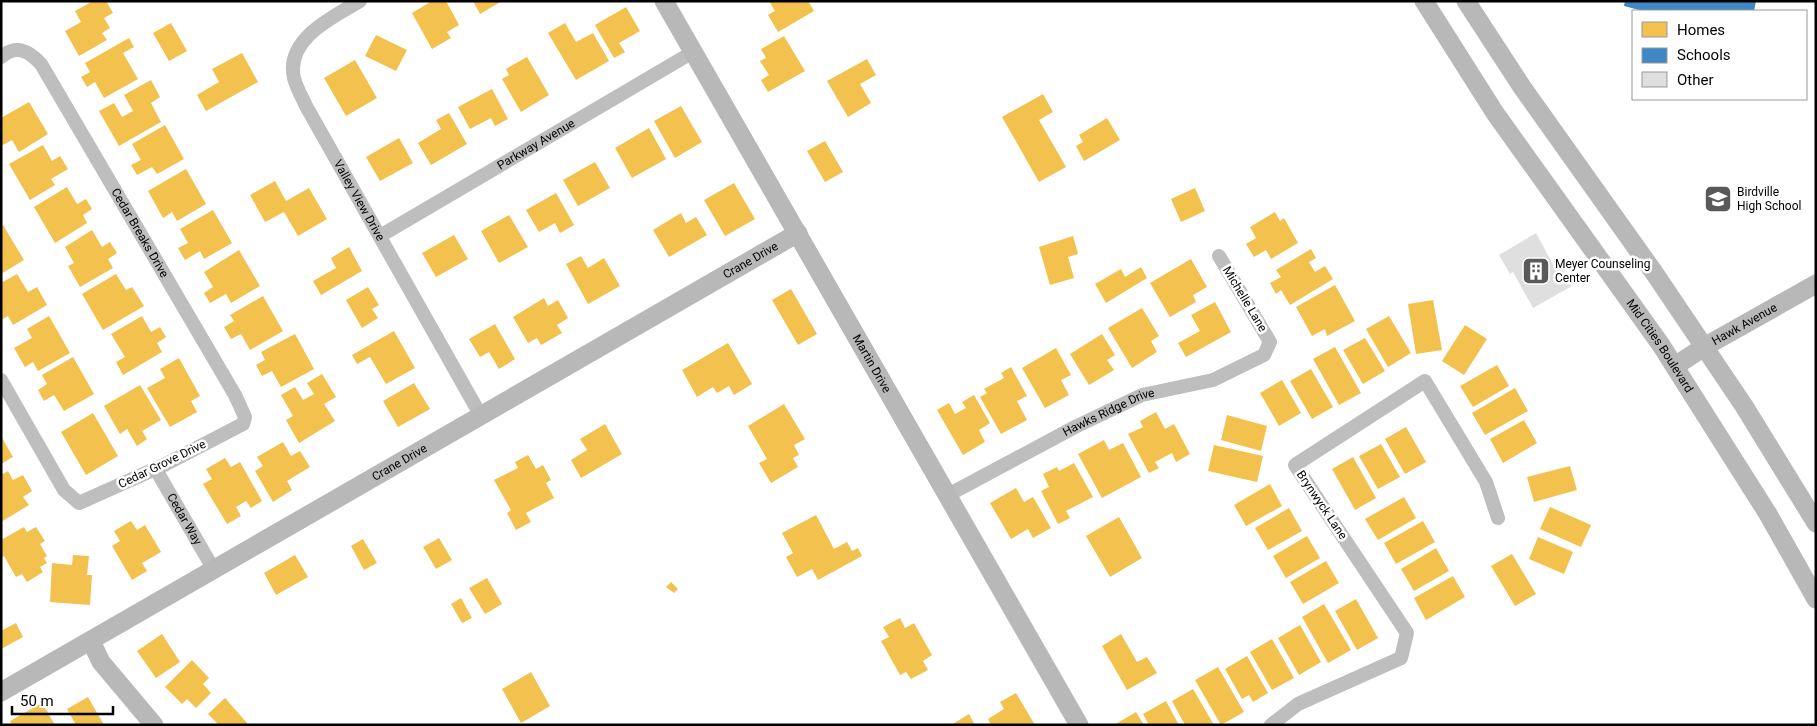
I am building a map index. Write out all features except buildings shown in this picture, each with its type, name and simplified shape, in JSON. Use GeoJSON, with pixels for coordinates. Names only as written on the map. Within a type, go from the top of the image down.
{"type":"FeatureCollection","features":[{"type":"Feature","properties":{"kind":"street","name":"Valley View Drive"},"geometry":{"type":"LineString","coordinates":[[360,1],[309,34],[292,61],[294,78],[306,106],[481,416]]}},
{"type":"Feature","properties":{"kind":"street","name":"Martin Drive"},"geometry":{"type":"LineString","coordinates":[[664,1],[1079,725]]}},
{"type":"Feature","properties":{"kind":"street","name":"Mid Cities Boulevard"},"geometry":{"type":"LineString","coordinates":[[1424,1],[1495,113],[1590,242],[1675,366],[1758,498],[1816,599]]}},
{"type":"Feature","properties":{"kind":"street"},"geometry":{"type":"LineString","coordinates":[[1466,1],[1522,87],[1656,274],[1744,406],[1816,523]]}},
{"type":"Feature","properties":{"kind":"street","name":"Cedar Breaks Drive"},"geometry":{"type":"LineString","coordinates":[[1,57],[11,51],[24,50],[32,54],[41,64],[242,407],[245,417],[243,424]]}},
{"type":"Feature","properties":{"kind":"street","name":"Parkway Avenue"},"geometry":{"type":"LineString","coordinates":[[380,236],[693,52]]}},
{"type":"Feature","properties":{"kind":"street","name":"Crane Drive"},"geometry":{"type":"LineString","coordinates":[[1,692],[798,233]]}},
{"type":"Feature","properties":{"kind":"street","name":"Michelle Lane"},"geometry":{"type":"LineString","coordinates":[[1219,256],[1270,342]]}},
{"type":"Feature","properties":{"kind":"street","name":"Hawk Avenue"},"geometry":{"type":"LineString","coordinates":[[1675,366],[1704,347],[1816,284]]}},
{"type":"Feature","properties":{"kind":"street","name":"Hawks Ridge Drive"},"geometry":{"type":"LineString","coordinates":[[948,495],[1075,427],[1142,395],[1213,380],[1264,355],[1270,342]]}},
{"type":"Feature","properties":{"kind":"street","name":"Cedar Grove Drive"},"geometry":{"type":"LineString","coordinates":[[1,380],[64,490],[79,502],[155,468],[243,424]]}},
{"type":"Feature","properties":{"kind":"street","name":"Brynwyck Lane"},"geometry":{"type":"LineString","coordinates":[[1271,725],[1298,704],[1401,658],[1407,632],[1295,465],[1425,381],[1486,482],[1498,518]]}},
{"type":"Feature","properties":{"kind":"street","name":"Cedar Way"},"geometry":{"type":"LineString","coordinates":[[155,468],[214,570]]}},
{"type":"Feature","properties":{"kind":"street"},"geometry":{"type":"LineString","coordinates":[[91,641],[101,662],[154,725]]}},
{"type":"Feature","properties":{"kind":"place","name":"Birdville High School"},"geometry":{"type":"Point","coordinates":[1718,199]}},
{"type":"Feature","properties":{"kind":"place","name":"Meyer Counseling Center"},"geometry":{"type":"Point","coordinates":[1536,271]}}]}
